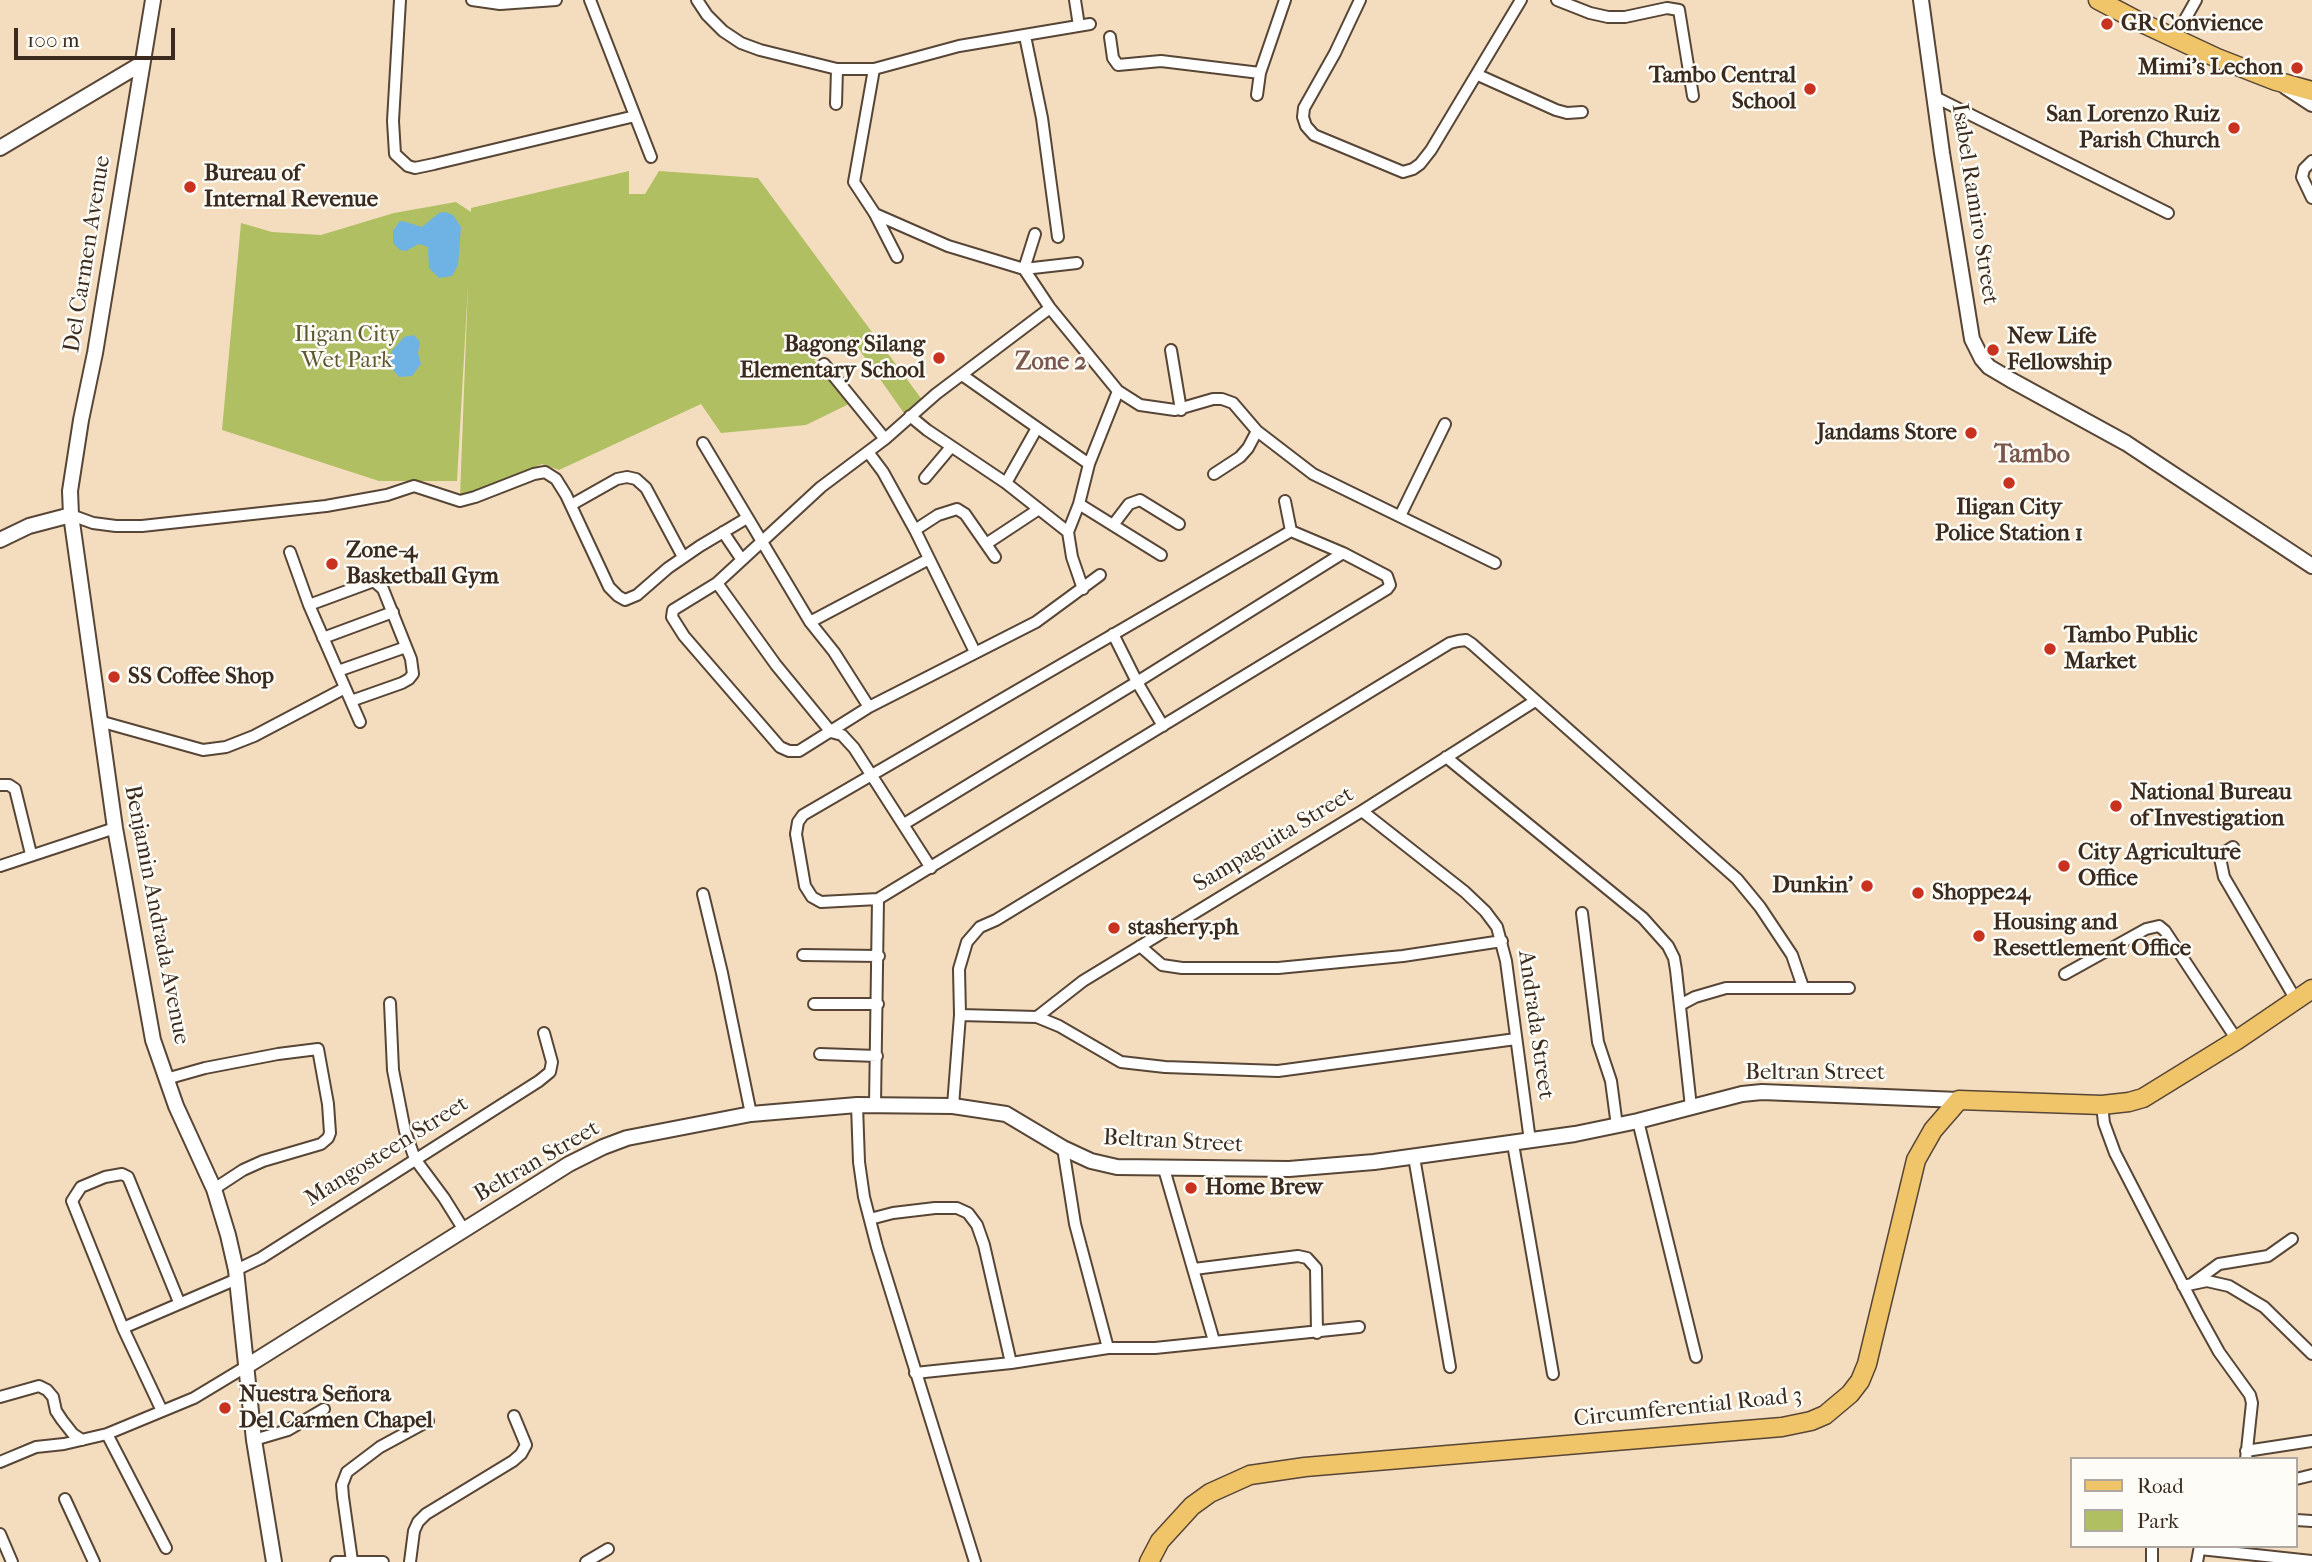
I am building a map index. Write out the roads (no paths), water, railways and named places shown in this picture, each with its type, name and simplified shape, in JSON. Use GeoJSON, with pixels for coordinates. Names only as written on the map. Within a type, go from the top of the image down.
{"type":"FeatureCollection","features":[{"type":"Feature","properties":{"kind":"main road"},"geometry":{"type":"LineString","coordinates":[[2098,0],[2217,58],[2274,80],[2312,89]]}},
{"type":"Feature","properties":{"kind":"main road"},"geometry":{"type":"LineString","coordinates":[[1959,1100],[2102,1105],[2143,1098],[2237,1040],[2312,989]]}},
{"type":"Feature","properties":{"kind":"main road","name":"Circumferential Road 3"},"geometry":{"type":"LineString","coordinates":[[1149,1562],[1160,1541],[1192,1506],[1210,1493],[1250,1475],[1305,1466],[1782,1427],[1825,1415],[1850,1394],[1860,1381],[1867,1364],[1916,1160],[1933,1130],[1959,1100]]}},
{"type":"Feature","properties":{"kind":"street","name":"Del Carmen Avenue"},"geometry":{"type":"LineString","coordinates":[[71,514],[70,491],[79,431],[95,353],[153,0]]}},
{"type":"Feature","properties":{"kind":"street"},"geometry":{"type":"LineString","coordinates":[[400,0],[393,121],[396,154],[408,166],[415,168],[434,164],[635,116]]}},
{"type":"Feature","properties":{"kind":"street"},"geometry":{"type":"LineString","coordinates":[[471,0],[500,4],[556,0]]}},
{"type":"Feature","properties":{"kind":"street"},"geometry":{"type":"LineString","coordinates":[[590,0],[651,157]]}},
{"type":"Feature","properties":{"kind":"street"},"geometry":{"type":"LineString","coordinates":[[697,0],[723,31],[741,43],[837,69],[874,69],[959,46],[1085,25],[1075,0]]}},
{"type":"Feature","properties":{"kind":"street"},"geometry":{"type":"LineString","coordinates":[[1257,95],[1260,73],[1286,0]]}},
{"type":"Feature","properties":{"kind":"street"},"geometry":{"type":"LineString","coordinates":[[1360,0],[1335,53],[1304,108],[1303,117],[1306,126],[1314,135],[1403,172],[1413,169],[1431,150],[1521,0]]}},
{"type":"Feature","properties":{"kind":"street"},"geometry":{"type":"LineString","coordinates":[[1557,0],[1608,17],[1625,17],[1667,8],[1679,10],[1693,96]]}},
{"type":"Feature","properties":{"kind":"street","name":"Isabel Ramiro Street"},"geometry":{"type":"LineString","coordinates":[[1922,0],[1972,339],[1982,359],[1989,367],[2011,380],[2126,443],[2312,566]]}},
{"type":"Feature","properties":{"kind":"street"},"geometry":{"type":"LineString","coordinates":[[2174,38],[2196,0]]}},
{"type":"Feature","properties":{"kind":"street"},"geometry":{"type":"LineString","coordinates":[[1025,36],[1042,118],[1058,237]]}},
{"type":"Feature","properties":{"kind":"street"},"geometry":{"type":"LineString","coordinates":[[1110,37],[1118,65],[1161,61],[1260,73]]}},
{"type":"Feature","properties":{"kind":"street"},"geometry":{"type":"LineString","coordinates":[[0,148],[141,64]]}},
{"type":"Feature","properties":{"kind":"street"},"geometry":{"type":"LineString","coordinates":[[836,104],[837,69]]}},
{"type":"Feature","properties":{"kind":"street"},"geometry":{"type":"LineString","coordinates":[[874,69],[854,182],[875,214],[897,257]]}},
{"type":"Feature","properties":{"kind":"street"},"geometry":{"type":"LineString","coordinates":[[1478,75],[1556,110],[1567,113],[1582,112]]}},
{"type":"Feature","properties":{"kind":"street"},"geometry":{"type":"LineString","coordinates":[[2274,80],[2312,104]]}},
{"type":"Feature","properties":{"kind":"street"},"geometry":{"type":"LineString","coordinates":[[1935,97],[2168,213]]}},
{"type":"Feature","properties":{"kind":"street"},"geometry":{"type":"LineString","coordinates":[[2312,161],[2304,169],[2302,177],[2312,198]]}},
{"type":"Feature","properties":{"kind":"street"},"geometry":{"type":"LineString","coordinates":[[875,214],[948,246],[1024,269],[1077,263]]}},
{"type":"Feature","properties":{"kind":"street"},"geometry":{"type":"LineString","coordinates":[[1024,269],[1035,234]]}},
{"type":"Feature","properties":{"kind":"street"},"geometry":{"type":"LineString","coordinates":[[1024,269],[1050,309],[1118,391],[1140,405],[1181,410],[1213,399],[1233,403],[1257,431],[1313,474],[1495,563]]}},
{"type":"Feature","properties":{"kind":"street"},"geometry":{"type":"LineString","coordinates":[[1050,309],[821,487],[717,583],[673,611],[675,624],[780,747],[799,751],[869,707],[1036,622],[1100,575]]}},
{"type":"Feature","properties":{"kind":"street"},"geometry":{"type":"LineString","coordinates":[[1171,350],[1181,410]]}},
{"type":"Feature","properties":{"kind":"street"},"geometry":{"type":"LineString","coordinates":[[824,364],[885,439]]}},
{"type":"Feature","properties":{"kind":"street"},"geometry":{"type":"LineString","coordinates":[[962,375],[1089,464]]}},
{"type":"Feature","properties":{"kind":"street"},"geometry":{"type":"LineString","coordinates":[[1083,589],[1072,557],[1068,532],[1079,504],[1089,464],[1118,391]]}},
{"type":"Feature","properties":{"kind":"street"},"geometry":{"type":"LineString","coordinates":[[910,416],[1006,483],[1068,532]]}},
{"type":"Feature","properties":{"kind":"street"},"geometry":{"type":"LineString","coordinates":[[1399,516],[1445,424]]}},
{"type":"Feature","properties":{"kind":"street"},"geometry":{"type":"LineString","coordinates":[[1006,483],[1037,428]]}},
{"type":"Feature","properties":{"kind":"street"},"geometry":{"type":"LineString","coordinates":[[1214,474],[1248,449],[1257,431]]}},
{"type":"Feature","properties":{"kind":"street"},"geometry":{"type":"LineString","coordinates":[[703,443],[810,622],[834,652],[869,707]]}},
{"type":"Feature","properties":{"kind":"street"},"geometry":{"type":"LineString","coordinates":[[925,478],[951,447]]}},
{"type":"Feature","properties":{"kind":"street"},"geometry":{"type":"LineString","coordinates":[[868,452],[915,530],[975,652]]}},
{"type":"Feature","properties":{"kind":"street"},"geometry":{"type":"LineString","coordinates":[[0,540],[29,526],[71,514],[104,525],[142,526],[326,506],[387,495],[414,486],[460,501],[545,472],[556,480],[571,505],[609,587],[625,600],[637,594],[684,557],[747,518]]}},
{"type":"Feature","properties":{"kind":"street"},"geometry":{"type":"LineString","coordinates":[[571,505],[617,479],[636,479],[646,488],[662,522],[684,557]]}},
{"type":"Feature","properties":{"kind":"street"},"geometry":{"type":"LineString","coordinates":[[1113,525],[1129,504],[1140,500],[1180,524]]}},
{"type":"Feature","properties":{"kind":"street"},"geometry":{"type":"LineString","coordinates":[[1285,501],[1291,531]]}},
{"type":"Feature","properties":{"kind":"street"},"geometry":{"type":"LineString","coordinates":[[1079,504],[1161,555]]}},
{"type":"Feature","properties":{"kind":"street"},"geometry":{"type":"LineString","coordinates":[[915,530],[938,515],[957,509],[965,514],[995,557]]}},
{"type":"Feature","properties":{"kind":"street"},"geometry":{"type":"LineString","coordinates":[[986,544],[1039,509]]}},
{"type":"Feature","properties":{"kind":"street","name":"Benjamin Andrada Avenue"},"geometry":{"type":"LineString","coordinates":[[71,514],[115,828],[153,1040],[166,1079],[221,1209],[236,1274],[254,1440],[275,1562]]}},
{"type":"Feature","properties":{"kind":"street"},"geometry":{"type":"LineString","coordinates":[[1291,531],[1343,553],[1387,576],[1390,585],[878,899],[821,902],[812,897],[805,886],[796,834],[798,822],[803,815],[1291,531]]}},
{"type":"Feature","properties":{"kind":"street"},"geometry":{"type":"LineString","coordinates":[[723,532],[742,560]]}},
{"type":"Feature","properties":{"kind":"street"},"geometry":{"type":"LineString","coordinates":[[290,552],[309,605],[360,723]]}},
{"type":"Feature","properties":{"kind":"street"},"geometry":{"type":"LineString","coordinates":[[904,824],[1343,553]]}},
{"type":"Feature","properties":{"kind":"street"},"geometry":{"type":"LineString","coordinates":[[810,622],[929,559]]}},
{"type":"Feature","properties":{"kind":"street"},"geometry":{"type":"LineString","coordinates":[[309,605],[374,582],[383,589],[406,647],[413,674],[409,679],[351,701]]}},
{"type":"Feature","properties":{"kind":"street"},"geometry":{"type":"LineString","coordinates":[[717,583],[776,665],[831,732],[842,735],[873,775],[931,868]]}},
{"type":"Feature","properties":{"kind":"street"},"geometry":{"type":"LineString","coordinates":[[323,638],[393,612]]}},
{"type":"Feature","properties":{"kind":"street"},"geometry":{"type":"LineString","coordinates":[[1113,634],[1163,726]]}},
{"type":"Feature","properties":{"kind":"street"},"geometry":{"type":"LineString","coordinates":[[953,1106],[960,1015],[959,969],[967,942],[980,927],[996,920],[1450,643],[1466,640],[1737,879],[1760,907],[1792,955],[1803,987]]}},
{"type":"Feature","properties":{"kind":"street"},"geometry":{"type":"LineString","coordinates":[[338,671],[406,647]]}},
{"type":"Feature","properties":{"kind":"street"},"geometry":{"type":"LineString","coordinates":[[99,721],[203,750],[226,747],[254,736],[345,688]]}},
{"type":"Feature","properties":{"kind":"street","name":"Sampaguita Street"},"geometry":{"type":"LineString","coordinates":[[1037,1017],[1083,981],[1362,811],[1535,701]]}},
{"type":"Feature","properties":{"kind":"street"},"geometry":{"type":"LineString","coordinates":[[1446,757],[1659,934],[1674,958],[1691,1107]]}},
{"type":"Feature","properties":{"kind":"street"},"geometry":{"type":"LineString","coordinates":[[0,785],[9,785],[15,789],[31,854]]}},
{"type":"Feature","properties":{"kind":"street","name":"Andrada Street"},"geometry":{"type":"LineString","coordinates":[[1362,811],[1465,892],[1497,927],[1502,941],[1530,1141]]}},
{"type":"Feature","properties":{"kind":"street"},"geometry":{"type":"LineString","coordinates":[[0,866],[115,828]]}},
{"type":"Feature","properties":{"kind":"street"},"geometry":{"type":"LineString","coordinates":[[2233,847],[2222,853],[2220,858],[2224,877],[2296,1000]]}},
{"type":"Feature","properties":{"kind":"street"},"geometry":{"type":"LineString","coordinates":[[703,894],[751,1114]]}},
{"type":"Feature","properties":{"kind":"street"},"geometry":{"type":"LineString","coordinates":[[875,1105],[878,899]]}},
{"type":"Feature","properties":{"kind":"street"},"geometry":{"type":"LineString","coordinates":[[1582,913],[1598,1042],[1611,1081],[1617,1126]]}},
{"type":"Feature","properties":{"kind":"street"},"geometry":{"type":"LineString","coordinates":[[2065,974],[2146,929],[2159,926],[2165,931],[2237,1040]]}},
{"type":"Feature","properties":{"kind":"street"},"geometry":{"type":"LineString","coordinates":[[1140,946],[1162,965],[1182,968],[1278,968],[1403,956],[1502,941]]}},
{"type":"Feature","properties":{"kind":"street"},"geometry":{"type":"LineString","coordinates":[[803,955],[879,956]]}},
{"type":"Feature","properties":{"kind":"street"},"geometry":{"type":"LineString","coordinates":[[1680,1005],[1695,997],[1726,988],[1849,988]]}},
{"type":"Feature","properties":{"kind":"street"},"geometry":{"type":"LineString","coordinates":[[390,1003],[397,1098],[415,1159],[464,1230]]}},
{"type":"Feature","properties":{"kind":"street"},"geometry":{"type":"LineString","coordinates":[[814,1004],[878,1004]]}},
{"type":"Feature","properties":{"kind":"street"},"geometry":{"type":"LineString","coordinates":[[960,1015],[1037,1017],[1059,1026],[1121,1062],[1165,1067],[1278,1071],[1516,1038]]}},
{"type":"Feature","properties":{"kind":"street","name":"Mangosteen Street"},"geometry":{"type":"LineString","coordinates":[[123,1328],[236,1274],[539,1081],[550,1072],[552,1062],[544,1032]]}},
{"type":"Feature","properties":{"kind":"street"},"geometry":{"type":"LineString","coordinates":[[166,1079],[205,1068],[318,1049],[330,1133],[325,1141],[263,1161],[214,1189]]}},
{"type":"Feature","properties":{"kind":"street"},"geometry":{"type":"LineString","coordinates":[[820,1054],[877,1056]]}},
{"type":"Feature","properties":{"kind":"street","name":"Beltran Street"},"geometry":{"type":"LineString","coordinates":[[247,1366],[569,1164],[603,1147],[627,1138],[751,1114],[858,1105],[953,1106],[1006,1114],[1063,1148],[1091,1161],[1117,1167],[1289,1169],[1513,1144],[1617,1126],[1742,1094],[1762,1092],[1959,1100]]}},
{"type":"Feature","properties":{"kind":"street"},"geometry":{"type":"LineString","coordinates":[[858,1105],[859,1162],[864,1197],[915,1373],[975,1562]]}},
{"type":"Feature","properties":{"kind":"street"},"geometry":{"type":"LineString","coordinates":[[2102,1105],[2104,1123],[2115,1153],[2188,1284],[2219,1352],[2249,1395],[2252,1403],[2246,1455],[2312,1441]]}},
{"type":"Feature","properties":{"kind":"street"},"geometry":{"type":"LineString","coordinates":[[1638,1121],[1696,1357]]}},
{"type":"Feature","properties":{"kind":"street"},"geometry":{"type":"LineString","coordinates":[[1513,1144],[1553,1374]]}},
{"type":"Feature","properties":{"kind":"street"},"geometry":{"type":"LineString","coordinates":[[1063,1148],[1075,1224],[1108,1349]]}},
{"type":"Feature","properties":{"kind":"street"},"geometry":{"type":"LineString","coordinates":[[1414,1157],[1450,1367]]}},
{"type":"Feature","properties":{"kind":"street"},"geometry":{"type":"LineString","coordinates":[[1164,1169],[1214,1341]]}},
{"type":"Feature","properties":{"kind":"street"},"geometry":{"type":"LineString","coordinates":[[162,1411],[123,1328],[72,1201],[81,1187],[105,1177],[122,1174],[128,1177],[179,1302]]}},
{"type":"Feature","properties":{"kind":"street"},"geometry":{"type":"LineString","coordinates":[[870,1219],[892,1213],[935,1208],[957,1208],[968,1213],[977,1225],[984,1245],[1011,1363]]}},
{"type":"Feature","properties":{"kind":"street"},"geometry":{"type":"LineString","coordinates":[[2188,1284],[2219,1264],[2268,1256],[2292,1239]]}},
{"type":"Feature","properties":{"kind":"street"},"geometry":{"type":"LineString","coordinates":[[1194,1269],[1298,1256],[1307,1258],[1316,1268],[1317,1333]]}},
{"type":"Feature","properties":{"kind":"street"},"geometry":{"type":"LineString","coordinates":[[2188,1284],[2207,1281],[2221,1283],[2253,1300],[2277,1319],[2312,1354]]}},
{"type":"Feature","properties":{"kind":"street"},"geometry":{"type":"LineString","coordinates":[[915,1373],[1108,1349],[1155,1348],[1359,1327]]}},
{"type":"Feature","properties":{"kind":"street"},"geometry":{"type":"LineString","coordinates":[[0,1462],[36,1447],[107,1434],[219,1385],[247,1366]]}},
{"type":"Feature","properties":{"kind":"street"},"geometry":{"type":"LineString","coordinates":[[0,1397],[39,1386],[47,1390],[53,1397],[62,1420],[82,1440]]}},
{"type":"Feature","properties":{"kind":"street"},"geometry":{"type":"LineString","coordinates":[[254,1440],[288,1430],[324,1409]]}},
{"type":"Feature","properties":{"kind":"street"},"geometry":{"type":"LineString","coordinates":[[410,1562],[414,1531],[426,1514],[521,1454],[526,1445],[514,1416]]}},
{"type":"Feature","properties":{"kind":"street"},"geometry":{"type":"LineString","coordinates":[[352,1561],[342,1497],[342,1485],[347,1472],[380,1447],[428,1421]]}},
{"type":"Feature","properties":{"kind":"street"},"geometry":{"type":"LineString","coordinates":[[107,1434],[166,1548]]}},
{"type":"Feature","properties":{"kind":"street"},"geometry":{"type":"LineString","coordinates":[[65,1499],[94,1562]]}},
{"type":"Feature","properties":{"kind":"street"},"geometry":{"type":"LineString","coordinates":[[0,1534],[12,1562]]}},
{"type":"Feature","properties":{"kind":"street"},"geometry":{"type":"LineString","coordinates":[[2197,1562],[2200,1548],[2226,1548],[2312,1561]]}},
{"type":"Feature","properties":{"kind":"street"},"geometry":{"type":"LineString","coordinates":[[2223,1562],[2226,1548]]}},
{"type":"Feature","properties":{"kind":"street"},"geometry":{"type":"LineString","coordinates":[[586,1562],[608,1549]]}},
{"type":"Feature","properties":{"kind":"street"},"geometry":{"type":"LineString","coordinates":[[336,1562],[383,1562]]}},
{"type":"Feature","properties":{"kind":"water"},"geometry":{"type":"Polygon","coordinates":[[[439,213],[453,215],[461,227],[458,265],[452,276],[439,278],[429,268],[428,247],[419,244],[406,251],[400,250],[393,243],[393,231],[399,222],[422,227],[439,213]]]}},
{"type":"Feature","properties":{"kind":"water"},"geometry":{"type":"Polygon","coordinates":[[[414,335],[420,342],[418,353],[421,364],[412,376],[399,377],[390,366],[391,352],[404,337],[414,335]]]}},
{"type":"Feature","properties":{"kind":"place","name":"GR Convience"},"geometry":{"type":"Point","coordinates":[2107,24]}},
{"type":"Feature","properties":{"kind":"place","name":"Mimi's Lechon"},"geometry":{"type":"Point","coordinates":[2297,68]}},
{"type":"Feature","properties":{"kind":"place","name":"Tambo Central School"},"geometry":{"type":"Point","coordinates":[1810,89]}},
{"type":"Feature","properties":{"kind":"place","name":"San Lorenzo Ruiz Parish Church"},"geometry":{"type":"Point","coordinates":[2234,128]}},
{"type":"Feature","properties":{"kind":"place","name":"Bureau of Internal Revenue"},"geometry":{"type":"Point","coordinates":[190,187]}},
{"type":"Feature","properties":{"kind":"place","name":"New Life Fellowship"},"geometry":{"type":"Point","coordinates":[1993,350]}},
{"type":"Feature","properties":{"kind":"place","name":"Bagong Silang Elementary School"},"geometry":{"type":"Point","coordinates":[939,358]}},
{"type":"Feature","properties":{"kind":"place","name":"Jandams Store"},"geometry":{"type":"Point","coordinates":[1971,433]}},
{"type":"Feature","properties":{"kind":"place","name":"Iligan City Police Station 1"},"geometry":{"type":"Point","coordinates":[2009,483]}},
{"type":"Feature","properties":{"kind":"place","name":"Zone-4 Basketball Gym"},"geometry":{"type":"Point","coordinates":[332,564]}},
{"type":"Feature","properties":{"kind":"place","name":"Tambo Public Market"},"geometry":{"type":"Point","coordinates":[2050,649]}},
{"type":"Feature","properties":{"kind":"place","name":"SS Coffee Shop"},"geometry":{"type":"Point","coordinates":[114,677]}},
{"type":"Feature","properties":{"kind":"place","name":"National Bureau of Investigation"},"geometry":{"type":"Point","coordinates":[2116,806]}},
{"type":"Feature","properties":{"kind":"place","name":"City Agriculture Office"},"geometry":{"type":"Point","coordinates":[2064,866]}},
{"type":"Feature","properties":{"kind":"place","name":"Dunkin'"},"geometry":{"type":"Point","coordinates":[1867,886]}},
{"type":"Feature","properties":{"kind":"place","name":"Shoppe24"},"geometry":{"type":"Point","coordinates":[1918,893]}},
{"type":"Feature","properties":{"kind":"place","name":"stashery.ph"},"geometry":{"type":"Point","coordinates":[1114,928]}},
{"type":"Feature","properties":{"kind":"place","name":"Housing and Resettlement Office"},"geometry":{"type":"Point","coordinates":[1979,936]}},
{"type":"Feature","properties":{"kind":"place","name":"Home Brew"},"geometry":{"type":"Point","coordinates":[1191,1188]}},
{"type":"Feature","properties":{"kind":"place","name":"Nuestra Señora Del Carmen Chapel"},"geometry":{"type":"Point","coordinates":[225,1408]}},
{"type":"Feature","properties":{"kind":"district","name":"Zone 2"},"geometry":{"type":"Point","coordinates":[1051,363]}},
{"type":"Feature","properties":{"kind":"district","name":"Tambo"},"geometry":{"type":"Point","coordinates":[2032,456]}},
{"type":"Feature","properties":{"kind":"park label","name":"Iligan City Wet Park"},"geometry":{"type":"Point","coordinates":[347,348]}}]}
